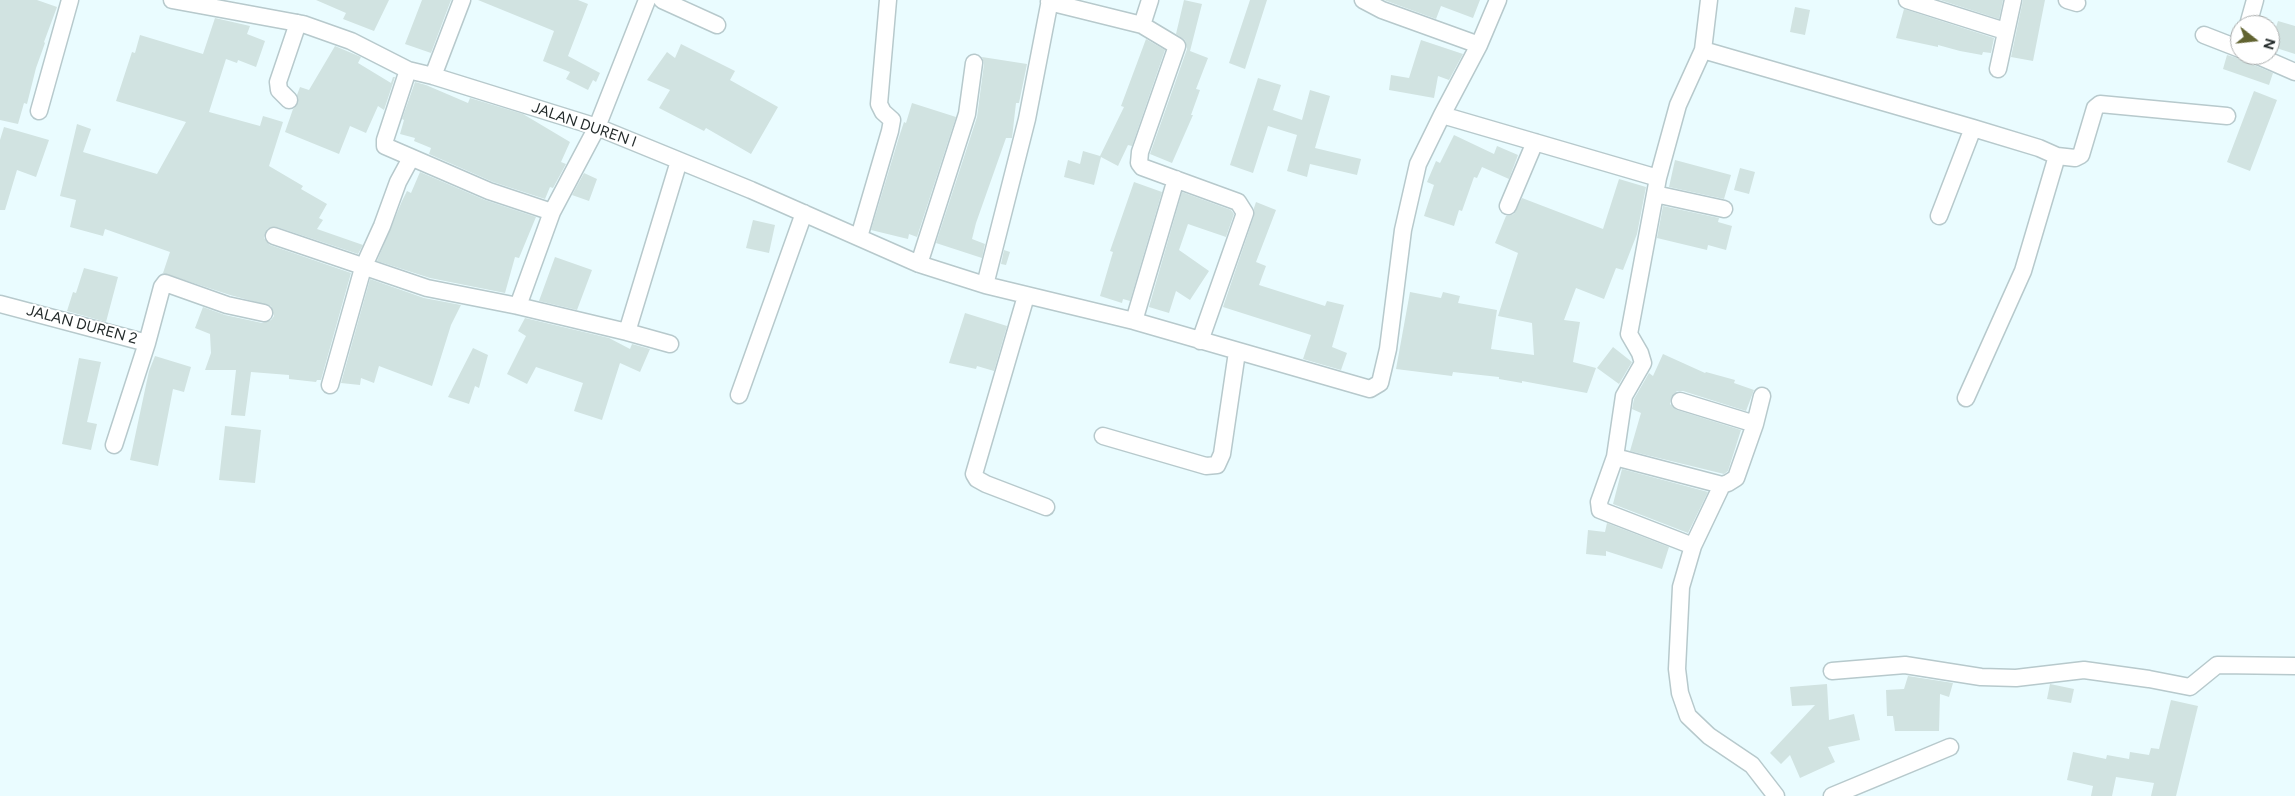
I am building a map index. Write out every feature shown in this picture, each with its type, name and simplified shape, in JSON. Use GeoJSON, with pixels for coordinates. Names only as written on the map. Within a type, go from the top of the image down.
{"type":"FeatureCollection","features":[{"type":"Feature","properties":{"kind":"street"},"geometry":{"type":"LineString","coordinates":[[39,111],[70,0]]}},
{"type":"Feature","properties":{"kind":"street","name":"JALAN DUREN I"},"geometry":{"type":"LineString","coordinates":[[174,0],[298,23],[350,41],[408,70],[433,76],[596,127],[804,213],[919,264],[985,285],[1134,322],[1370,389],[1380,383],[1388,349],[1403,230],[1418,164],[1479,45],[1498,0]]}},
{"type":"Feature","properties":{"kind":"street"},"geometry":{"type":"LineString","coordinates":[[433,76],[462,0]]}},
{"type":"Feature","properties":{"kind":"street"},"geometry":{"type":"LineString","coordinates":[[518,306],[552,212],[596,127],[647,0]]}},
{"type":"Feature","properties":{"kind":"street"},"geometry":{"type":"LineString","coordinates":[[662,0],[717,25]]}},
{"type":"Feature","properties":{"kind":"street"},"geometry":{"type":"LineString","coordinates":[[859,237],[892,120],[883,112],[879,104],[888,0]]}},
{"type":"Feature","properties":{"kind":"street"},"geometry":{"type":"LineString","coordinates":[[1142,25],[1150,0]]}},
{"type":"Feature","properties":{"kind":"street"},"geometry":{"type":"LineString","coordinates":[[1363,0],[1382,10],[1479,45]]}},
{"type":"Feature","properties":{"kind":"street"},"geometry":{"type":"LineString","coordinates":[[1693,546],[1600,510],[1600,495],[1614,457],[1624,396],[1643,363],[1640,353],[1629,334],[1656,186],[1678,105],[1703,50],[1710,0]]}},
{"type":"Feature","properties":{"kind":"street"},"geometry":{"type":"LineString","coordinates":[[1907,0],[2005,31]]}},
{"type":"Feature","properties":{"kind":"street"},"geometry":{"type":"LineString","coordinates":[[1998,70],[2012,0]]}},
{"type":"Feature","properties":{"kind":"street"},"geometry":{"type":"LineString","coordinates":[[2251,15],[2255,0]]}},
{"type":"Feature","properties":{"kind":"street"},"geometry":{"type":"LineString","coordinates":[[985,285],[1027,119],[1049,1],[1142,25],[1177,46],[1140,152],[1139,163],[1142,168],[1238,202],[1245,213],[1200,341]]}},
{"type":"Feature","properties":{"kind":"street"},"geometry":{"type":"LineString","coordinates":[[289,100],[280,90],[278,82],[298,23]]}},
{"type":"Feature","properties":{"kind":"street"},"geometry":{"type":"LineString","coordinates":[[2204,35],[2230,45]]}},
{"type":"Feature","properties":{"kind":"street"},"geometry":{"type":"LineString","coordinates":[[1703,50],[1973,128],[2039,148],[2057,156],[2075,158],[2081,155],[2095,108],[2100,104],[2227,116]]}},
{"type":"Feature","properties":{"kind":"street"},"geometry":{"type":"LineString","coordinates":[[919,264],[967,114],[974,63]]}},
{"type":"Feature","properties":{"kind":"street"},"geometry":{"type":"LineString","coordinates":[[2279,65],[2295,72]]}},
{"type":"Feature","properties":{"kind":"street"},"geometry":{"type":"LineString","coordinates":[[408,70],[384,144],[411,158],[489,191],[552,212]]}},
{"type":"Feature","properties":{"kind":"street"},"geometry":{"type":"LineString","coordinates":[[1442,115],[1535,142],[1724,209]]}},
{"type":"Feature","properties":{"kind":"street"},"geometry":{"type":"LineString","coordinates":[[1939,216],[1973,128]]}},
{"type":"Feature","properties":{"kind":"street"},"geometry":{"type":"LineString","coordinates":[[1508,206],[1535,142]]}},
{"type":"Feature","properties":{"kind":"street"},"geometry":{"type":"LineString","coordinates":[[1966,398],[2023,271],[2057,156]]}},
{"type":"Feature","properties":{"kind":"street"},"geometry":{"type":"LineString","coordinates":[[330,385],[363,268],[398,182],[411,158]]}},
{"type":"Feature","properties":{"kind":"street"},"geometry":{"type":"LineString","coordinates":[[627,332],[679,160]]}},
{"type":"Feature","properties":{"kind":"street"},"geometry":{"type":"LineString","coordinates":[[1134,322],[1176,179]]}},
{"type":"Feature","properties":{"kind":"street"},"geometry":{"type":"LineString","coordinates":[[739,395],[804,213]]}},
{"type":"Feature","properties":{"kind":"street"},"geometry":{"type":"LineString","coordinates":[[274,236],[363,268],[427,288],[446,290],[518,306],[670,344]]}},
{"type":"Feature","properties":{"kind":"street"},"geometry":{"type":"LineString","coordinates":[[147,343],[162,287],[165,283],[227,305],[264,313]]}},
{"type":"Feature","properties":{"kind":"street"},"geometry":{"type":"LineString","coordinates":[[1026,296],[974,474],[977,479],[986,484],[1046,507]]}},
{"type":"Feature","properties":{"kind":"street","name":"JALAN DUREN 2"},"geometry":{"type":"LineString","coordinates":[[0,304],[147,343],[114,445]]}},
{"type":"Feature","properties":{"kind":"street"},"geometry":{"type":"LineString","coordinates":[[1103,436],[1206,466],[1217,465],[1222,454],[1237,352]]}},
{"type":"Feature","properties":{"kind":"street"},"geometry":{"type":"LineString","coordinates":[[1762,396],[1755,424],[1736,478],[1722,485],[1693,546],[1681,587],[1677,669],[1680,693],[1688,716],[1708,736],[1752,765],[1776,796]]}},
{"type":"Feature","properties":{"kind":"street"},"geometry":{"type":"LineString","coordinates":[[1680,401],[1755,424]]}},
{"type":"Feature","properties":{"kind":"street"},"geometry":{"type":"LineString","coordinates":[[1614,457],[1722,485]]}},
{"type":"Feature","properties":{"kind":"street"},"geometry":{"type":"LineString","coordinates":[[1832,671],[1905,665],[1981,677],[2016,678],[2084,670],[2190,687],[2217,665],[2295,666]]}},
{"type":"Feature","properties":{"kind":"street"},"geometry":{"type":"LineString","coordinates":[[1832,796],[1950,747]]}},
{"type":"Feature","properties":{"kind":"building"},"geometry":{"type":"Polygon","coordinates":[[[0,0],[37,0],[57,7],[44,42],[27,104],[24,103],[18,124],[0,120],[0,0]]]}},
{"type":"Feature","properties":{"kind":"building"},"geometry":{"type":"Polygon","coordinates":[[[316,0],[389,0],[374,31],[343,19],[346,13],[316,0]]]}},
{"type":"Feature","properties":{"kind":"building"},"geometry":{"type":"Polygon","coordinates":[[[422,0],[451,0],[431,53],[405,44],[422,0]]]}},
{"type":"Feature","properties":{"kind":"building"},"geometry":{"type":"Polygon","coordinates":[[[478,0],[578,0],[588,4],[568,56],[600,73],[596,82],[593,80],[588,90],[566,79],[570,72],[543,61],[554,31],[478,0]]]}},
{"type":"Feature","properties":{"kind":"building"},"geometry":{"type":"Polygon","coordinates":[[[1184,0],[1202,4],[1190,51],[1208,58],[1196,89],[1200,90],[1191,115],[1193,115],[1172,163],[1150,154],[1187,49],[1185,40],[1176,34],[1184,0]]]}},
{"type":"Feature","properties":{"kind":"building"},"geometry":{"type":"Polygon","coordinates":[[[1250,0],[1267,0],[1245,69],[1229,63],[1250,0]]]}},
{"type":"Feature","properties":{"kind":"building"},"geometry":{"type":"Polygon","coordinates":[[[1384,0],[1480,0],[1473,18],[1441,6],[1436,19],[1384,0]]]}},
{"type":"Feature","properties":{"kind":"building"},"geometry":{"type":"Polygon","coordinates":[[[1940,0],[2003,0],[1999,19],[1940,0]]]}},
{"type":"Feature","properties":{"kind":"building"},"geometry":{"type":"Polygon","coordinates":[[[2023,0],[2045,0],[2033,61],[2011,57],[2023,0]]]}},
{"type":"Feature","properties":{"kind":"building"},"geometry":{"type":"Polygon","coordinates":[[[1795,7],[1810,10],[1805,35],[1790,32],[1795,7]]]}},
{"type":"Feature","properties":{"kind":"building"},"geometry":{"type":"Polygon","coordinates":[[[1904,9],[1994,38],[1991,53],[1983,52],[1982,55],[1896,38],[1904,9]]]}},
{"type":"Feature","properties":{"kind":"building"},"geometry":{"type":"Polygon","coordinates":[[[215,18],[250,26],[247,34],[265,41],[256,67],[238,60],[237,63],[226,59],[209,112],[260,126],[263,116],[283,122],[269,166],[303,186],[301,189],[327,204],[319,218],[323,220],[317,229],[363,245],[358,254],[277,227],[267,229],[264,238],[270,245],[351,273],[321,380],[316,382],[289,379],[289,375],[251,372],[245,416],[231,415],[236,370],[205,370],[211,353],[210,334],[195,328],[203,307],[225,315],[262,323],[271,320],[274,316],[271,306],[163,273],[170,252],[105,229],[103,236],[70,227],[76,200],[60,196],[77,124],[91,129],[83,152],[157,174],[186,122],[116,101],[132,52],[135,53],[140,35],[203,54],[215,18]]]}},
{"type":"Feature","properties":{"kind":"building"},"geometry":{"type":"Polygon","coordinates":[[[2280,22],[2295,26],[2295,54],[2280,49],[2280,22]]]}},
{"type":"Feature","properties":{"kind":"building"},"geometry":{"type":"Polygon","coordinates":[[[1146,39],[1165,50],[1132,146],[1128,145],[1118,166],[1101,157],[1094,185],[1064,177],[1068,160],[1080,164],[1083,151],[1100,156],[1124,107],[1121,106],[1146,39]]]}},
{"type":"Feature","properties":{"kind":"building"},"geometry":{"type":"Polygon","coordinates":[[[1421,40],[1463,54],[1449,80],[1438,76],[1434,98],[1389,90],[1391,75],[1409,78],[1421,40]]]}},
{"type":"Feature","properties":{"kind":"building"},"geometry":{"type":"Polygon","coordinates":[[[681,44],[735,71],[730,80],[778,107],[751,154],[706,128],[704,131],[659,108],[670,90],[647,80],[667,52],[675,58],[681,44]]]}},
{"type":"Feature","properties":{"kind":"building"},"geometry":{"type":"Polygon","coordinates":[[[335,46],[361,57],[358,63],[391,83],[393,77],[395,77],[384,110],[378,106],[366,133],[350,126],[339,154],[285,132],[293,109],[298,103],[297,95],[300,87],[309,90],[335,46]]]}},
{"type":"Feature","properties":{"kind":"building"},"geometry":{"type":"Polygon","coordinates":[[[2227,55],[2230,56],[2230,65],[2254,65],[2273,73],[2269,85],[2223,69],[2227,55]]]}},
{"type":"Feature","properties":{"kind":"building"},"geometry":{"type":"Polygon","coordinates":[[[982,57],[1027,64],[1019,103],[1016,103],[1012,138],[1006,138],[972,239],[985,244],[982,258],[936,243],[977,117],[984,64],[982,57]]]}},
{"type":"Feature","properties":{"kind":"building"},"geometry":{"type":"Polygon","coordinates":[[[1258,78],[1281,85],[1273,110],[1302,120],[1310,90],[1330,96],[1315,148],[1361,159],[1357,175],[1310,164],[1307,177],[1287,171],[1297,135],[1268,126],[1253,173],[1230,165],[1258,78]]]}},
{"type":"Feature","properties":{"kind":"building"},"geometry":{"type":"Polygon","coordinates":[[[415,82],[468,103],[470,98],[523,114],[570,142],[561,162],[566,164],[553,188],[550,187],[545,199],[493,182],[429,154],[431,148],[414,141],[415,138],[400,134],[404,120],[402,119],[415,82]]]}},
{"type":"Feature","properties":{"kind":"building"},"geometry":{"type":"Polygon","coordinates":[[[2254,91],[2277,100],[2250,171],[2227,162],[2254,91]]]}},
{"type":"Feature","properties":{"kind":"building"},"geometry":{"type":"Polygon","coordinates":[[[912,103],[956,117],[917,237],[909,234],[908,239],[871,230],[899,137],[904,122],[906,123],[912,103]]]}},
{"type":"Feature","properties":{"kind":"building"},"geometry":{"type":"Polygon","coordinates":[[[4,127],[49,140],[36,177],[17,170],[5,210],[0,210],[0,140],[4,127]]]}},
{"type":"Feature","properties":{"kind":"building"},"geometry":{"type":"Polygon","coordinates":[[[1454,135],[1494,154],[1497,146],[1518,155],[1509,179],[1482,167],[1477,178],[1474,177],[1462,211],[1459,210],[1454,226],[1424,216],[1434,185],[1427,182],[1436,161],[1440,163],[1454,135]]]}},
{"type":"Feature","properties":{"kind":"building"},"geometry":{"type":"Polygon","coordinates":[[[1675,160],[1731,175],[1724,199],[1669,187],[1675,160]]]}},
{"type":"Feature","properties":{"kind":"building"},"geometry":{"type":"Polygon","coordinates":[[[1740,168],[1755,172],[1749,194],[1734,190],[1740,168]]]}},
{"type":"Feature","properties":{"kind":"building"},"geometry":{"type":"Polygon","coordinates":[[[420,172],[485,200],[536,217],[519,258],[515,257],[505,293],[430,278],[377,261],[402,201],[407,191],[411,193],[420,172]]]}},
{"type":"Feature","properties":{"kind":"building"},"geometry":{"type":"Polygon","coordinates":[[[584,173],[597,179],[589,201],[572,195],[584,173]]]}},
{"type":"Feature","properties":{"kind":"building"},"geometry":{"type":"Polygon","coordinates":[[[1619,179],[1646,187],[1637,234],[1623,270],[1616,268],[1604,299],[1576,288],[1564,320],[1580,322],[1573,362],[1596,368],[1587,393],[1522,381],[1522,383],[1499,379],[1499,377],[1453,372],[1452,376],[1396,369],[1410,292],[1441,298],[1443,292],[1460,296],[1458,303],[1497,310],[1491,349],[1534,355],[1532,323],[1498,316],[1518,253],[1495,243],[1506,216],[1514,214],[1522,198],[1603,229],[1619,179]]]}},
{"type":"Feature","properties":{"kind":"building"},"geometry":{"type":"Polygon","coordinates":[[[1134,182],[1162,192],[1130,301],[1123,299],[1122,303],[1100,296],[1113,252],[1110,251],[1134,182]]]}},
{"type":"Feature","properties":{"kind":"building"},"geometry":{"type":"Polygon","coordinates":[[[1182,192],[1231,210],[1234,214],[1226,237],[1188,224],[1179,250],[1209,271],[1190,300],[1176,291],[1169,313],[1149,307],[1182,192]]]}},
{"type":"Feature","properties":{"kind":"building"},"geometry":{"type":"Polygon","coordinates":[[[1256,202],[1276,210],[1256,262],[1266,266],[1259,285],[1325,306],[1327,301],[1344,305],[1332,347],[1347,353],[1341,370],[1303,359],[1311,335],[1223,307],[1254,216],[1256,202]]]}},
{"type":"Feature","properties":{"kind":"building"},"geometry":{"type":"Polygon","coordinates":[[[1663,206],[1719,218],[1718,222],[1732,226],[1726,250],[1708,245],[1707,250],[1657,238],[1663,206]]]}},
{"type":"Feature","properties":{"kind":"building"},"geometry":{"type":"Polygon","coordinates":[[[753,220],[775,225],[769,253],[746,248],[753,220]]]}},
{"type":"Feature","properties":{"kind":"building"},"geometry":{"type":"Polygon","coordinates":[[[1004,250],[1010,252],[1006,265],[1001,264],[1004,250]]]}},
{"type":"Feature","properties":{"kind":"building"},"geometry":{"type":"Polygon","coordinates":[[[555,257],[592,270],[577,310],[539,301],[555,257]]]}},
{"type":"Feature","properties":{"kind":"building"},"geometry":{"type":"Polygon","coordinates":[[[84,268],[118,277],[106,322],[67,311],[73,292],[76,293],[84,268]]]}},
{"type":"Feature","properties":{"kind":"building"},"geometry":{"type":"Polygon","coordinates":[[[370,279],[424,298],[461,305],[451,325],[432,386],[379,366],[374,383],[361,378],[360,385],[341,383],[370,279]]]}},
{"type":"Feature","properties":{"kind":"building"},"geometry":{"type":"Polygon","coordinates":[[[965,313],[1007,326],[994,371],[977,366],[976,369],[949,363],[965,313]]]}},
{"type":"Feature","properties":{"kind":"building"},"geometry":{"type":"Polygon","coordinates":[[[525,318],[609,338],[630,349],[632,344],[650,349],[640,372],[620,363],[602,420],[574,411],[583,383],[536,367],[527,384],[507,374],[526,336],[518,331],[525,318]]]}},
{"type":"Feature","properties":{"kind":"building"},"geometry":{"type":"Polygon","coordinates":[[[1613,347],[1632,362],[1619,384],[1597,368],[1613,347]]]}},
{"type":"Feature","properties":{"kind":"building"},"geometry":{"type":"Polygon","coordinates":[[[473,348],[488,355],[479,388],[475,386],[469,404],[448,397],[473,348]]]}},
{"type":"Feature","properties":{"kind":"building"},"geometry":{"type":"Polygon","coordinates":[[[1663,354],[1705,373],[1735,380],[1734,383],[1754,390],[1746,411],[1683,391],[1677,391],[1671,398],[1670,404],[1677,410],[1741,430],[1728,471],[1724,474],[1630,451],[1641,413],[1632,409],[1634,399],[1649,373],[1653,376],[1663,354]]]}},
{"type":"Feature","properties":{"kind":"building"},"geometry":{"type":"Polygon","coordinates":[[[155,356],[191,367],[184,392],[173,389],[158,466],[130,460],[149,371],[155,356]]]}},
{"type":"Feature","properties":{"kind":"building"},"geometry":{"type":"Polygon","coordinates":[[[79,358],[101,362],[87,422],[97,424],[91,450],[62,444],[79,358]]]}},
{"type":"Feature","properties":{"kind":"building"},"geometry":{"type":"Polygon","coordinates":[[[225,426],[261,430],[255,483],[219,480],[225,426]]]}},
{"type":"Feature","properties":{"kind":"building"},"geometry":{"type":"Polygon","coordinates":[[[1622,469],[1708,492],[1688,533],[1613,504],[1622,469]]]}},
{"type":"Feature","properties":{"kind":"building"},"geometry":{"type":"Polygon","coordinates":[[[1607,523],[1669,547],[1662,569],[1606,551],[1606,556],[1586,554],[1588,530],[1605,532],[1607,523]]]}},
{"type":"Feature","properties":{"kind":"building"},"geometry":{"type":"Polygon","coordinates":[[[1908,676],[1953,683],[1949,697],[1940,694],[1939,731],[1895,731],[1893,716],[1887,716],[1886,690],[1904,689],[1908,676]]]}},
{"type":"Feature","properties":{"kind":"building"},"geometry":{"type":"Polygon","coordinates":[[[1827,684],[1829,720],[1854,714],[1860,740],[1828,747],[1835,762],[1800,778],[1790,755],[1781,764],[1770,753],[1815,705],[1792,706],[1790,687],[1827,684]]]}},
{"type":"Feature","properties":{"kind":"building"},"geometry":{"type":"Polygon","coordinates":[[[2050,684],[2074,689],[2071,703],[2047,699],[2050,684]]]}},
{"type":"Feature","properties":{"kind":"building"},"geometry":{"type":"Polygon","coordinates":[[[2171,700],[2198,706],[2176,796],[2151,796],[2154,783],[2116,777],[2112,796],[2091,796],[2093,786],[2067,780],[2073,752],[2106,759],[2107,755],[2129,759],[2130,752],[2149,755],[2151,748],[2159,749],[2171,700]]]}}]}
